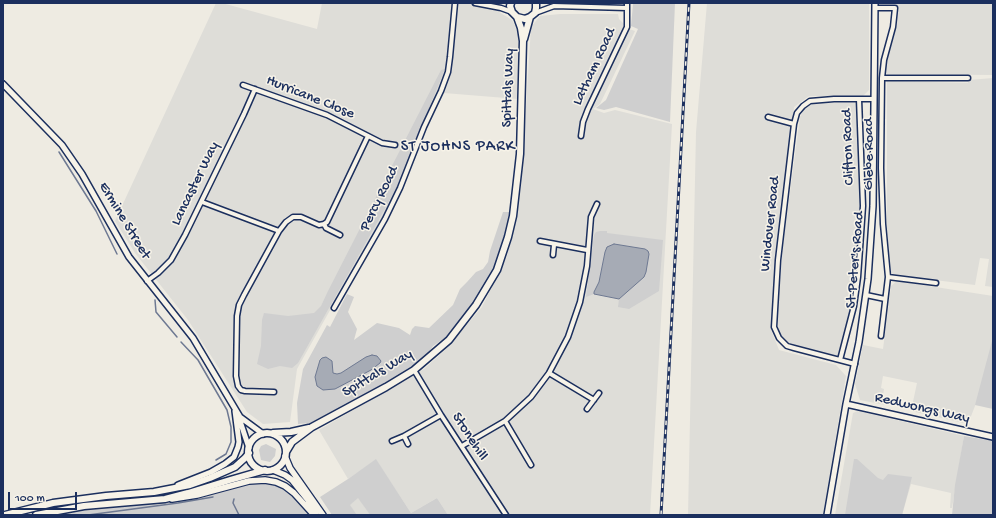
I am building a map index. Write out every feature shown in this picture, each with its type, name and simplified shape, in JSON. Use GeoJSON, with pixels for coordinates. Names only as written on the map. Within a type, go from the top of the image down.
{"type":"FeatureCollection","features":[{"type":"Feature","properties":{"kind":"highway"},"geometry":{"type":"LineString","coordinates":[[511,3],[510,6],[512,12],[517,17],[521,28],[523,41]]}},
{"type":"Feature","properties":{"kind":"highway"},"geometry":{"type":"LineString","coordinates":[[523,41],[536,8],[536,3]]}},
{"type":"Feature","properties":{"kind":"highway"},"geometry":{"type":"LineString","coordinates":[[517,17],[525,19],[532,15]]}},
{"type":"Feature","properties":{"kind":"highway","name":"Spittals Way"},"geometry":{"type":"LineString","coordinates":[[286,454],[292,442],[312,427],[414,370],[449,340],[476,305],[498,270],[511,223],[517,187],[520,154],[523,41]]}},
{"type":"Feature","properties":{"kind":"highway","name":"Spittals Way"},"geometry":{"type":"LineString","coordinates":[[271,433],[291,432],[312,427]]}},
{"type":"Feature","properties":{"kind":"highway"},"geometry":{"type":"LineString","coordinates":[[5,515],[53,503],[106,496],[154,492],[190,485],[235,467],[245,458],[254,439],[263,434],[271,433],[282,440],[285,446],[286,454],[283,462],[278,467],[273,470],[266,470],[260,469],[252,463],[249,451]]}},
{"type":"Feature","properties":{"kind":"highway"},"geometry":{"type":"LineString","coordinates":[[36,515],[84,506],[164,499],[266,470]]}},
{"type":"Feature","properties":{"kind":"main road"},"geometry":{"type":"LineString","coordinates":[[286,454],[290,468],[323,515]]}},
{"type":"Feature","properties":{"kind":"main road"},"geometry":{"type":"LineString","coordinates":[[273,470],[285,474],[292,480],[308,500],[316,515]]}},
{"type":"Feature","properties":{"kind":"main road"},"geometry":{"type":"LineString","coordinates":[[164,499],[197,495],[249,481],[265,480],[276,482],[285,486],[316,515]]}},
{"type":"Feature","properties":{"kind":"street","name":"Percy Road"},"geometry":{"type":"LineString","coordinates":[[334,308],[385,219],[400,188],[424,127],[441,91],[448,72],[455,3]]}},
{"type":"Feature","properties":{"kind":"street"},"geometry":{"type":"LineString","coordinates":[[475,3],[485,4],[512,12]]}},
{"type":"Feature","properties":{"kind":"street"},"geometry":{"type":"LineString","coordinates":[[485,4],[492,3]]}},
{"type":"Feature","properties":{"kind":"street","name":"Latham Road"},"geometry":{"type":"LineString","coordinates":[[548,3],[554,6]]}},
{"type":"Feature","properties":{"kind":"street","name":"Latham Road"},"geometry":{"type":"LineString","coordinates":[[580,136],[588,109],[626,27],[627,3]]}},
{"type":"Feature","properties":{"kind":"street","name":"Latham Road"},"geometry":{"type":"LineString","coordinates":[[532,15],[554,6],[627,8]]}},
{"type":"Feature","properties":{"kind":"street","name":"Glebe Road"},"geometry":{"type":"LineString","coordinates":[[875,6],[895,8],[893,27],[884,60],[882,78],[881,168],[883,224],[888,277],[881,336]]}},
{"type":"Feature","properties":{"kind":"street","name":"St Peter's Road"},"geometry":{"type":"LineString","coordinates":[[827,515],[846,404],[855,364],[866,295],[873,206],[875,6]]}},
{"type":"Feature","properties":{"kind":"street"},"geometry":{"type":"LineString","coordinates":[[882,78],[968,78]]}},
{"type":"Feature","properties":{"kind":"street","name":"Ermine Street"},"geometry":{"type":"LineString","coordinates":[[3,84],[62,145],[82,174],[129,257],[193,338],[240,417],[263,434]]}},
{"type":"Feature","properties":{"kind":"street","name":"Hurricane Close"},"geometry":{"type":"LineString","coordinates":[[243,85],[330,116],[382,143],[395,145]]}},
{"type":"Feature","properties":{"kind":"street","name":"Lancaster Way"},"geometry":{"type":"LineString","coordinates":[[148,281],[171,260],[202,202],[255,89]]}},
{"type":"Feature","properties":{"kind":"street","name":"Windover Road"},"geometry":{"type":"LineString","coordinates":[[855,364],[787,346],[779,338],[774,327],[778,260],[794,124],[797,113],[810,101],[834,99],[874,99]]}},
{"type":"Feature","properties":{"kind":"street","name":"Clifton Road"},"geometry":{"type":"LineString","coordinates":[[840,360],[854,306],[858,278],[863,206],[859,99]]}},
{"type":"Feature","properties":{"kind":"street"},"geometry":{"type":"LineString","coordinates":[[768,117],[794,124]]}},
{"type":"Feature","properties":{"kind":"street","name":"Hurricane Close"},"geometry":{"type":"LineString","coordinates":[[324,224],[327,222],[368,136]]}},
{"type":"Feature","properties":{"kind":"street"},"geometry":{"type":"LineString","coordinates":[[202,202],[279,230]]}},
{"type":"Feature","properties":{"kind":"street"},"geometry":{"type":"LineString","coordinates":[[462,446],[505,420],[531,397],[549,373],[568,337],[580,302],[587,266],[587,250],[591,217],[597,204]]}},
{"type":"Feature","properties":{"kind":"street"},"geometry":{"type":"LineString","coordinates":[[274,392],[245,391],[241,390],[238,386],[236,376],[237,316],[239,304],[279,230],[293,217],[300,217],[319,225],[324,224],[326,228],[340,235]]}},
{"type":"Feature","properties":{"kind":"street"},"geometry":{"type":"LineString","coordinates":[[540,241],[554,245],[587,250]]}},
{"type":"Feature","properties":{"kind":"street"},"geometry":{"type":"LineString","coordinates":[[553,255],[554,245]]}},
{"type":"Feature","properties":{"kind":"street"},"geometry":{"type":"LineString","coordinates":[[888,277],[936,283]]}},
{"type":"Feature","properties":{"kind":"street"},"geometry":{"type":"LineString","coordinates":[[866,295],[885,299]]}},
{"type":"Feature","properties":{"kind":"street","name":"Stonehill"},"geometry":{"type":"LineString","coordinates":[[414,370],[441,415],[506,515]]}},
{"type":"Feature","properties":{"kind":"street"},"geometry":{"type":"LineString","coordinates":[[549,373],[594,400]]}},
{"type":"Feature","properties":{"kind":"street"},"geometry":{"type":"LineString","coordinates":[[587,409],[599,393]]}},
{"type":"Feature","properties":{"kind":"street","name":"Redwongs Way"},"geometry":{"type":"LineString","coordinates":[[846,404],[993,437]]}},
{"type":"Feature","properties":{"kind":"street"},"geometry":{"type":"LineString","coordinates":[[154,492],[188,482],[211,472],[230,461],[234,456],[239,442],[235,409]]}},
{"type":"Feature","properties":{"kind":"street"},"geometry":{"type":"LineString","coordinates":[[392,441],[404,436],[441,415]]}},
{"type":"Feature","properties":{"kind":"street","name":"Ermine Street"},"geometry":{"type":"LineString","coordinates":[[240,417],[249,451]]}},
{"type":"Feature","properties":{"kind":"street"},"geometry":{"type":"LineString","coordinates":[[505,420],[531,465]]}},
{"type":"Feature","properties":{"kind":"street"},"geometry":{"type":"LineString","coordinates":[[404,436],[408,444]]}},
{"type":"Feature","properties":{"kind":"shaded area"},"geometry":{"type":"Polygon","coordinates":[[[216,3],[222,3],[317,29],[322,3],[498,3],[499,12],[512,20],[519,30],[521,42],[518,99],[444,93],[449,80],[442,80],[393,198],[297,369],[290,422],[263,424],[247,412],[188,320],[135,253],[115,221],[216,3]]]}},
{"type":"Feature","properties":{"kind":"shaded area"},"geometry":{"type":"Polygon","coordinates":[[[675,3],[670,122],[616,107],[604,110],[596,108],[606,100],[638,29],[631,26],[633,4],[675,3]]]}},
{"type":"Feature","properties":{"kind":"shaded area"},"geometry":{"type":"Polygon","coordinates":[[[707,3],[869,3],[869,90],[863,96],[809,96],[794,107],[771,330],[779,350],[836,365],[846,376],[823,515],[688,515],[696,132],[707,3]]]}},
{"type":"Feature","properties":{"kind":"shaded area"},"geometry":{"type":"Polygon","coordinates":[[[896,3],[993,3],[993,75],[884,74],[894,28],[896,3]]]}},
{"type":"Feature","properties":{"kind":"shaded area"},"geometry":{"type":"Polygon","coordinates":[[[560,14],[618,14],[619,19],[629,29],[635,31],[600,104],[593,109],[604,113],[615,110],[672,124],[650,515],[448,515],[437,498],[411,513],[376,460],[348,479],[319,430],[424,369],[445,350],[482,307],[507,256],[517,217],[521,187],[531,27],[540,16],[560,14]]]}},
{"type":"Feature","properties":{"kind":"shaded area"},"geometry":{"type":"Polygon","coordinates":[[[445,69],[396,189],[298,363],[292,368],[280,366],[268,369],[257,364],[261,346],[262,320],[264,313],[288,316],[314,313],[321,306],[441,70],[445,69]]]}},
{"type":"Feature","properties":{"kind":"shaded area"},"geometry":{"type":"Polygon","coordinates":[[[993,78],[993,287],[985,286],[989,259],[980,258],[975,285],[894,275],[891,272],[887,229],[887,81],[968,83],[969,80],[993,78]]]}},
{"type":"Feature","properties":{"kind":"shaded area"},"geometry":{"type":"Polygon","coordinates":[[[815,103],[857,103],[861,208],[859,235],[864,236],[862,268],[856,266],[855,279],[859,291],[852,321],[847,321],[838,356],[789,343],[781,337],[778,326],[778,304],[783,245],[800,117],[805,107],[815,103]]]}},
{"type":"Feature","properties":{"kind":"shaded area"},"geometry":{"type":"Polygon","coordinates":[[[503,212],[514,212],[496,268],[483,291],[449,335],[433,346],[426,357],[411,369],[385,386],[310,423],[298,424],[297,403],[303,369],[327,325],[330,327],[347,294],[354,297],[348,312],[357,329],[354,340],[377,323],[399,328],[410,335],[415,326],[429,328],[453,305],[460,289],[476,272],[483,269],[488,262],[490,251],[503,212]]]}},
{"type":"Feature","properties":{"kind":"shaded area"},"geometry":{"type":"Polygon","coordinates":[[[600,231],[663,240],[659,291],[629,309],[618,307],[619,299],[631,287],[605,252],[599,282],[594,294],[586,297],[594,235],[596,232],[600,231]]]}},
{"type":"Feature","properties":{"kind":"shaded area"},"geometry":{"type":"Polygon","coordinates":[[[614,244],[645,249],[649,254],[644,277],[619,299],[594,294],[599,282],[607,247],[614,244]]]}},
{"type":"Feature","properties":{"kind":"shaded area"},"geometry":{"type":"Polygon","coordinates":[[[897,281],[993,296],[993,350],[989,370],[968,424],[911,411],[917,383],[883,376],[881,388],[884,389],[883,396],[886,397],[885,405],[860,400],[855,384],[863,345],[883,349],[891,286],[897,281]]]}},
{"type":"Feature","properties":{"kind":"shaded area"},"geometry":{"type":"Polygon","coordinates":[[[993,341],[993,409],[975,405],[993,341]]]}},
{"type":"Feature","properties":{"kind":"shaded area"},"geometry":{"type":"Polygon","coordinates":[[[372,355],[377,356],[381,361],[371,370],[335,389],[323,390],[317,386],[315,377],[322,358],[326,357],[332,361],[333,373],[337,374],[372,355]]]}},
{"type":"Feature","properties":{"kind":"shaded area"},"geometry":{"type":"Polygon","coordinates":[[[858,411],[964,436],[952,508],[950,508],[951,493],[911,484],[902,515],[835,515],[853,413],[858,411]]]}},
{"type":"Feature","properties":{"kind":"shaded area"},"geometry":{"type":"Polygon","coordinates":[[[964,436],[993,441],[993,515],[952,515],[955,485],[964,436]]]}},
{"type":"Feature","properties":{"kind":"shaded area"},"geometry":{"type":"Polygon","coordinates":[[[266,444],[276,449],[275,456],[270,462],[261,460],[259,450],[261,446],[266,444]]]}},
{"type":"Feature","properties":{"kind":"shaded area"},"geometry":{"type":"Polygon","coordinates":[[[376,459],[411,513],[437,498],[448,515],[370,515],[358,498],[350,505],[357,515],[332,515],[320,497],[376,459]]]}},
{"type":"Feature","properties":{"kind":"shaded area"},"geometry":{"type":"Polygon","coordinates":[[[854,459],[857,459],[878,478],[883,480],[888,474],[912,477],[902,515],[845,515],[854,459]]]}},
{"type":"Feature","properties":{"kind":"shaded area"},"geometry":{"type":"Polygon","coordinates":[[[256,483],[268,483],[282,487],[298,500],[310,515],[52,515],[104,507],[186,500],[256,483]]]}},
{"type":"Feature","properties":{"kind":"shaded area"},"geometry":{"type":"Polygon","coordinates":[[[358,497],[370,515],[357,515],[349,505],[358,497]]]}},
{"type":"Feature","properties":{"kind":"waterway"},"geometry":{"type":"LineString","coordinates":[[59,152],[96,211],[117,254]]}},
{"type":"Feature","properties":{"kind":"waterway"},"geometry":{"type":"LineString","coordinates":[[155,300],[156,312],[177,337]]}},
{"type":"Feature","properties":{"kind":"waterway"},"geometry":{"type":"LineString","coordinates":[[181,342],[198,360],[227,410],[231,427],[231,442],[226,454],[216,460]]}},
{"type":"Feature","properties":{"kind":"waterway"},"geometry":{"type":"LineString","coordinates":[[88,515],[213,497]]}},
{"type":"Feature","properties":{"kind":"waterway"},"geometry":{"type":"LineString","coordinates":[[234,499],[233,503],[239,515]]}},
{"type":"Feature","properties":{"kind":"railway"},"geometry":{"type":"LineString","coordinates":[[661,515],[689,3]]}},
{"type":"Feature","properties":{"kind":"district","name":"ST JOHNS PARK"},"geometry":{"type":"Point","coordinates":[458,148]}}]}
